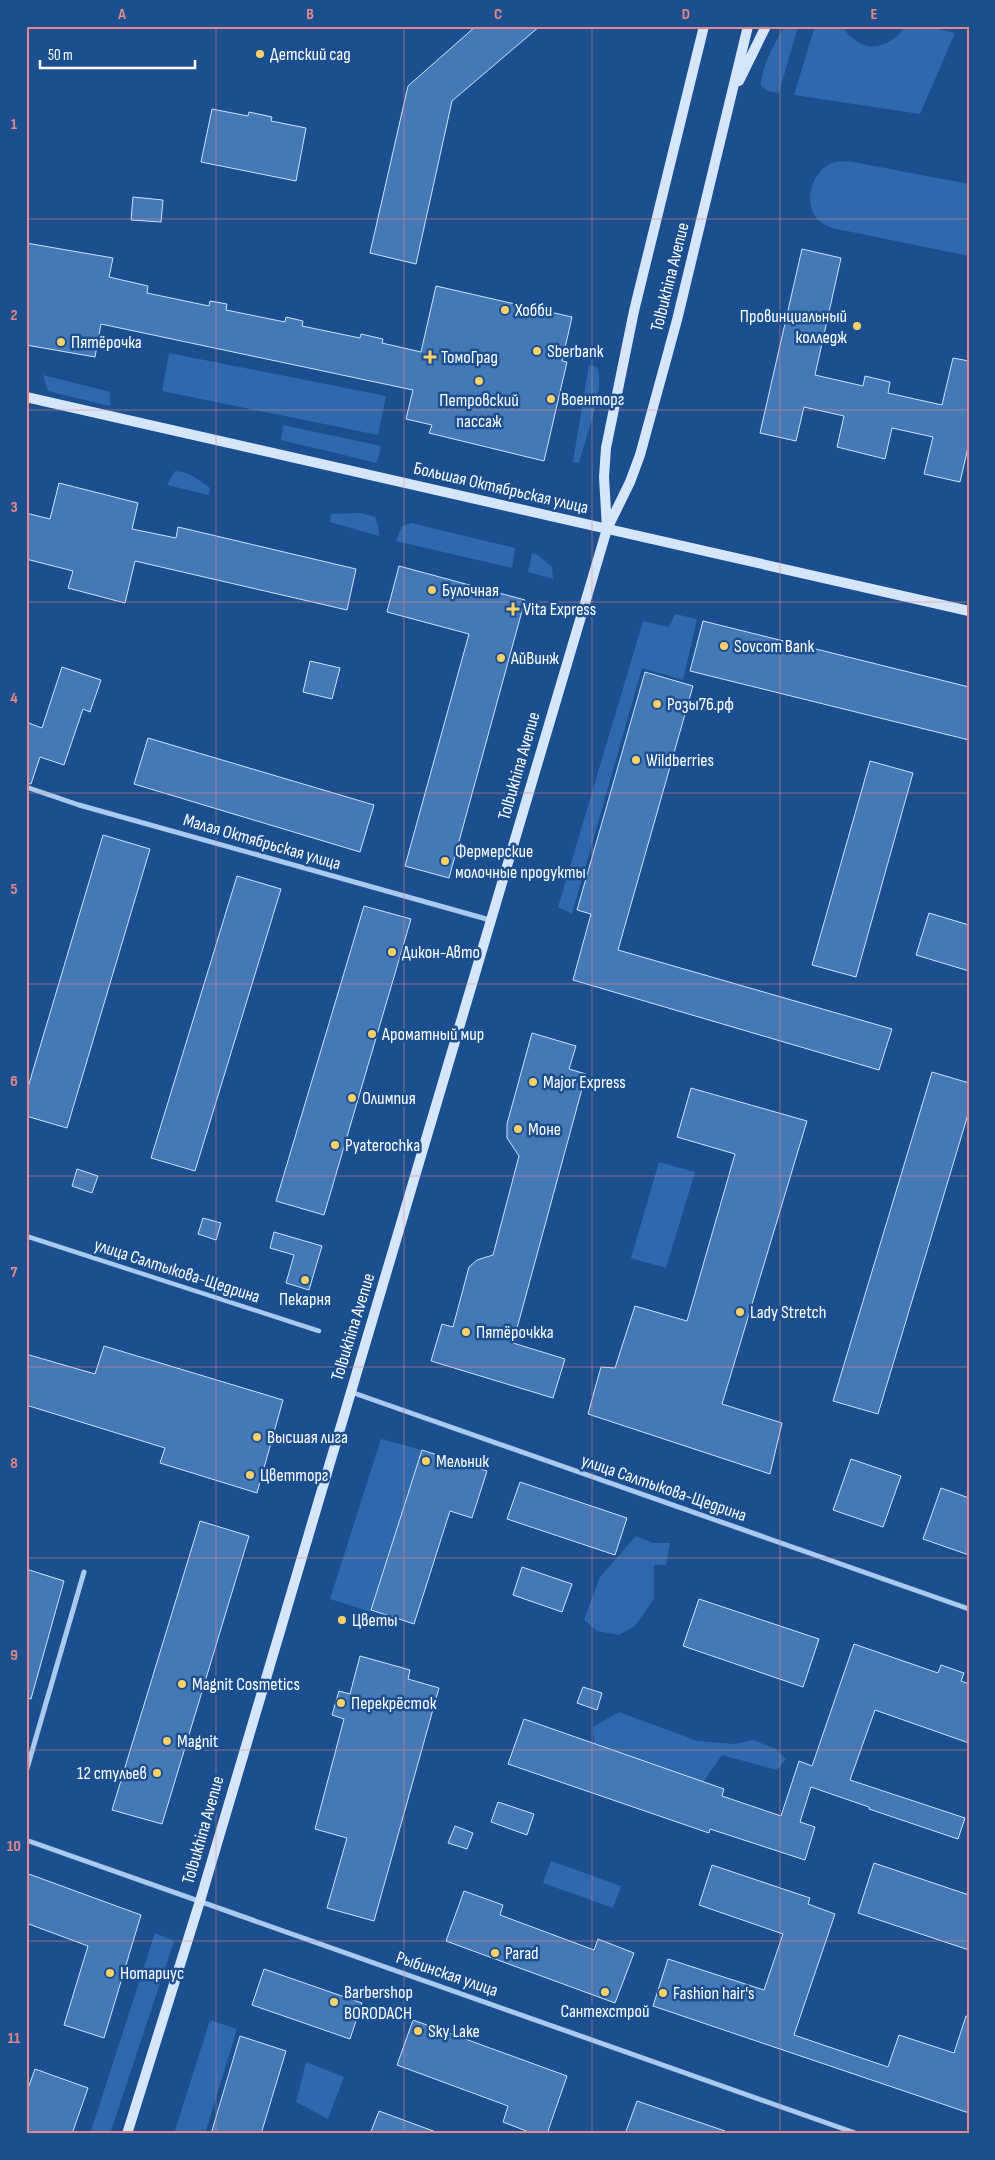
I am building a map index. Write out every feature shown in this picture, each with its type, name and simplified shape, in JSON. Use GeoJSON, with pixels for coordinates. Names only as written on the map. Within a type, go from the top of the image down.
{"type":"FeatureCollection","features":[{"type":"Feature","properties":{"kind":"main road","name":"Tolbukhina Avenue"},"geometry":{"type":"LineString","coordinates":[[607,528],[604,477],[606,448],[634,312],[704,26]]}},
{"type":"Feature","properties":{"kind":"main road","name":"Tolbukhina Avenue"},"geometry":{"type":"LineString","coordinates":[[127,2134],[200,1901],[607,528],[630,482],[640,456],[677,320],[748,26]]}},
{"type":"Feature","properties":{"kind":"main road"},"geometry":{"type":"LineString","coordinates":[[730,100],[766,26]]}},
{"type":"Feature","properties":{"kind":"main road","name":"Большая Октябрьская улица"},"geometry":{"type":"LineString","coordinates":[[26,397],[969,611]]}},
{"type":"Feature","properties":{"kind":"street","name":"Малая Октябрьская улица"},"geometry":{"type":"LineString","coordinates":[[26,787],[79,804],[490,920]]}},
{"type":"Feature","properties":{"kind":"street","name":"улица Салтыкова-Щедрина"},"geometry":{"type":"LineString","coordinates":[[26,1236],[319,1331]]}},
{"type":"Feature","properties":{"kind":"street","name":"улица Салтыкова-Щедрина"},"geometry":{"type":"LineString","coordinates":[[350,1392],[969,1609]]}},
{"type":"Feature","properties":{"kind":"street"},"geometry":{"type":"LineString","coordinates":[[26,1772],[84,1572]]}},
{"type":"Feature","properties":{"kind":"street","name":"Рыбинская улица"},"geometry":{"type":"LineString","coordinates":[[26,1840],[858,2134]]}},
{"type":"Feature","properties":{"kind":"shaded area"},"geometry":{"type":"Polygon","coordinates":[[[784,26],[798,26],[779,93],[768,91],[761,86],[766,63],[784,26]]]}},
{"type":"Feature","properties":{"kind":"shaded area"},"geometry":{"type":"Polygon","coordinates":[[[815,26],[844,26],[845,30],[854,39],[867,46],[882,45],[889,42],[905,26],[927,26],[955,33],[920,114],[794,95],[815,26]]]}},
{"type":"Feature","properties":{"kind":"shaded area"},"geometry":{"type":"Polygon","coordinates":[[[848,161],[969,184],[969,256],[832,228],[819,221],[813,213],[810,197],[815,180],[825,167],[832,163],[848,161]]]}},
{"type":"Feature","properties":{"kind":"shaded area"},"geometry":{"type":"Polygon","coordinates":[[[169,353],[386,396],[378,435],[162,391],[169,353]]]}},
{"type":"Feature","properties":{"kind":"shaded area"},"geometry":{"type":"Polygon","coordinates":[[[589,365],[597,367],[599,387],[594,414],[579,463],[573,462],[589,365]]]}},
{"type":"Feature","properties":{"kind":"shaded area"},"geometry":{"type":"Polygon","coordinates":[[[43,375],[110,392],[110,406],[48,391],[43,375]]]}},
{"type":"Feature","properties":{"kind":"shaded area"},"geometry":{"type":"Polygon","coordinates":[[[283,425],[381,446],[377,463],[281,440],[283,425]]]}},
{"type":"Feature","properties":{"kind":"shaded area"},"geometry":{"type":"Polygon","coordinates":[[[175,471],[190,474],[202,482],[210,488],[209,495],[167,485],[175,471]]]}},
{"type":"Feature","properties":{"kind":"shaded area"},"geometry":{"type":"Polygon","coordinates":[[[361,513],[375,517],[379,536],[330,522],[331,514],[361,513]]]}},
{"type":"Feature","properties":{"kind":"shaded area"},"geometry":{"type":"Polygon","coordinates":[[[411,523],[515,548],[512,568],[396,541],[402,526],[411,523]]]}},
{"type":"Feature","properties":{"kind":"shaded area"},"geometry":{"type":"Polygon","coordinates":[[[532,553],[538,555],[552,567],[553,579],[528,572],[532,553]]]}},
{"type":"Feature","properties":{"kind":"shaded area"},"geometry":{"type":"Polygon","coordinates":[[[675,614],[697,619],[683,680],[642,668],[572,914],[558,907],[643,621],[669,627],[675,614]]]}},
{"type":"Feature","properties":{"kind":"shaded area"},"geometry":{"type":"Polygon","coordinates":[[[659,1162],[695,1172],[666,1268],[631,1258],[659,1162]]]}},
{"type":"Feature","properties":{"kind":"shaded area"},"geometry":{"type":"Polygon","coordinates":[[[381,1439],[422,1450],[371,1612],[330,1599],[381,1439]]]}},
{"type":"Feature","properties":{"kind":"shaded area"},"geometry":{"type":"Polygon","coordinates":[[[636,1536],[653,1543],[670,1543],[666,1565],[654,1565],[654,1599],[635,1626],[619,1635],[597,1631],[584,1620],[600,1577],[636,1536]]]}},
{"type":"Feature","properties":{"kind":"shaded area"},"geometry":{"type":"Polygon","coordinates":[[[619,1712],[697,1741],[734,1744],[753,1740],[774,1748],[786,1759],[777,1770],[722,1755],[703,1782],[594,1744],[593,1727],[619,1712]]]}},
{"type":"Feature","properties":{"kind":"shaded area"},"geometry":{"type":"Polygon","coordinates":[[[551,1861],[621,1886],[613,1908],[543,1883],[551,1861]]]}},
{"type":"Feature","properties":{"kind":"shaded area"},"geometry":{"type":"Polygon","coordinates":[[[155,1933],[174,1941],[110,2134],[90,2134],[155,1933]]]}},
{"type":"Feature","properties":{"kind":"shaded area"},"geometry":{"type":"Polygon","coordinates":[[[210,2020],[237,2029],[205,2134],[174,2134],[210,2020]]]}},
{"type":"Feature","properties":{"kind":"shaded area"},"geometry":{"type":"Polygon","coordinates":[[[306,2062],[344,2077],[328,2119],[296,2102],[306,2062]]]}},
{"type":"Feature","properties":{"kind":"building"},"geometry":{"type":"Polygon","coordinates":[[[476,26],[540,26],[452,101],[416,264],[370,253],[408,86],[476,26]]]}},
{"type":"Feature","properties":{"kind":"building"},"geometry":{"type":"Polygon","coordinates":[[[212,109],[248,116],[249,112],[272,117],[271,121],[306,128],[296,181],[201,162],[212,109]]]}},
{"type":"Feature","properties":{"kind":"building"},"geometry":{"type":"Polygon","coordinates":[[[133,197],[163,200],[161,222],[131,220],[133,197]]]}},
{"type":"Feature","properties":{"kind":"building"},"geometry":{"type":"Polygon","coordinates":[[[26,243],[113,258],[109,277],[148,286],[147,293],[209,306],[210,301],[227,304],[226,310],[285,322],[286,317],[303,321],[302,326],[360,338],[361,334],[383,339],[382,343],[421,352],[436,286],[572,317],[562,361],[567,362],[544,461],[429,433],[432,425],[406,419],[413,390],[101,324],[95,357],[26,345],[26,243]]]}},
{"type":"Feature","properties":{"kind":"building"},"geometry":{"type":"Polygon","coordinates":[[[802,249],[841,258],[815,375],[863,386],[865,376],[890,382],[888,393],[942,405],[953,358],[969,361],[969,443],[960,482],[924,474],[933,437],[892,428],[885,459],[837,447],[844,416],[804,407],[796,441],[760,433],[802,249]]]}},
{"type":"Feature","properties":{"kind":"building"},"geometry":{"type":"Polygon","coordinates":[[[59,483],[138,503],[132,529],[176,538],[178,527],[356,569],[347,610],[135,561],[125,603],[68,588],[73,571],[26,559],[26,513],[50,519],[59,483]]]}},
{"type":"Feature","properties":{"kind":"building"},"geometry":{"type":"Polygon","coordinates":[[[399,566],[525,600],[449,878],[405,866],[469,634],[387,612],[399,566]]]}},
{"type":"Feature","properties":{"kind":"building"},"geometry":{"type":"Polygon","coordinates":[[[703,621],[969,687],[969,740],[690,671],[703,621]]]}},
{"type":"Feature","properties":{"kind":"building"},"geometry":{"type":"Polygon","coordinates":[[[310,661],[340,668],[332,699],[303,692],[310,661]]]}},
{"type":"Feature","properties":{"kind":"building"},"geometry":{"type":"Polygon","coordinates":[[[62,667],[101,680],[90,712],[83,709],[64,765],[40,757],[31,784],[26,783],[26,722],[42,728],[62,667]]]}},
{"type":"Feature","properties":{"kind":"building"},"geometry":{"type":"Polygon","coordinates":[[[645,672],[693,686],[618,950],[892,1029],[879,1070],[573,980],[591,914],[577,910],[645,672]]]}},
{"type":"Feature","properties":{"kind":"building"},"geometry":{"type":"Polygon","coordinates":[[[148,738],[374,805],[360,852],[134,784],[148,738]]]}},
{"type":"Feature","properties":{"kind":"building"},"geometry":{"type":"Polygon","coordinates":[[[870,761],[913,773],[856,977],[812,965],[870,761]]]}},
{"type":"Feature","properties":{"kind":"building"},"geometry":{"type":"Polygon","coordinates":[[[103,835],[150,849],[67,1128],[26,1116],[26,1094],[103,835]]]}},
{"type":"Feature","properties":{"kind":"building"},"geometry":{"type":"Polygon","coordinates":[[[237,876],[281,889],[195,1171],[151,1158],[237,876]]]}},
{"type":"Feature","properties":{"kind":"building"},"geometry":{"type":"Polygon","coordinates":[[[364,906],[411,919],[324,1215],[276,1201],[364,906]]]}},
{"type":"Feature","properties":{"kind":"building"},"geometry":{"type":"Polygon","coordinates":[[[929,913],[969,925],[969,971],[916,955],[929,913]]]}},
{"type":"Feature","properties":{"kind":"building"},"geometry":{"type":"Polygon","coordinates":[[[532,1033],[576,1046],[569,1069],[586,1074],[513,1343],[565,1359],[553,1398],[431,1361],[442,1324],[453,1327],[469,1267],[477,1260],[493,1255],[519,1156],[507,1138],[507,1124],[532,1033]]]}},
{"type":"Feature","properties":{"kind":"building"},"geometry":{"type":"Polygon","coordinates":[[[932,1072],[969,1083],[969,1111],[878,1414],[833,1401],[932,1072]]]}},
{"type":"Feature","properties":{"kind":"building"},"geometry":{"type":"Polygon","coordinates":[[[691,1088],[807,1121],[722,1404],[782,1423],[770,1474],[588,1414],[601,1367],[615,1368],[635,1306],[687,1321],[735,1154],[677,1137],[691,1088]]]}},
{"type":"Feature","properties":{"kind":"building"},"geometry":{"type":"Polygon","coordinates":[[[77,1169],[98,1176],[92,1193],[72,1186],[77,1169]]]}},
{"type":"Feature","properties":{"kind":"building"},"geometry":{"type":"Polygon","coordinates":[[[203,1218],[221,1223],[216,1240],[198,1234],[203,1218]]]}},
{"type":"Feature","properties":{"kind":"building"},"geometry":{"type":"Polygon","coordinates":[[[274,1232],[322,1246],[309,1290],[286,1283],[294,1255],[270,1248],[274,1232]]]}},
{"type":"Feature","properties":{"kind":"building"},"geometry":{"type":"Polygon","coordinates":[[[104,1346],[283,1400],[257,1493],[160,1463],[165,1448],[26,1405],[26,1354],[95,1374],[104,1346]]]}},
{"type":"Feature","properties":{"kind":"building"},"geometry":{"type":"Polygon","coordinates":[[[422,1450],[487,1471],[472,1518],[450,1511],[414,1624],[371,1610],[422,1450]]]}},
{"type":"Feature","properties":{"kind":"building"},"geometry":{"type":"Polygon","coordinates":[[[851,1459],[901,1476],[883,1527],[833,1510],[851,1459]]]}},
{"type":"Feature","properties":{"kind":"building"},"geometry":{"type":"Polygon","coordinates":[[[520,1482],[627,1518],[615,1555],[507,1519],[520,1482]]]}},
{"type":"Feature","properties":{"kind":"building"},"geometry":{"type":"Polygon","coordinates":[[[941,1488],[969,1498],[969,1555],[923,1539],[941,1488]]]}},
{"type":"Feature","properties":{"kind":"building"},"geometry":{"type":"Polygon","coordinates":[[[200,1521],[249,1536],[162,1824],[112,1810],[200,1521]]]}},
{"type":"Feature","properties":{"kind":"building"},"geometry":{"type":"Polygon","coordinates":[[[522,1567],[572,1584],[562,1612],[513,1595],[522,1567]]]}},
{"type":"Feature","properties":{"kind":"building"},"geometry":{"type":"Polygon","coordinates":[[[26,1569],[64,1581],[31,1699],[26,1698],[26,1569]]]}},
{"type":"Feature","properties":{"kind":"building"},"geometry":{"type":"Polygon","coordinates":[[[699,1599],[819,1639],[803,1687],[683,1646],[699,1599]]]}},
{"type":"Feature","properties":{"kind":"building"},"geometry":{"type":"Polygon","coordinates":[[[854,1644],[938,1673],[941,1665],[964,1673],[961,1681],[969,1684],[969,1743],[875,1710],[850,1780],[965,1818],[958,1839],[811,1787],[800,1822],[815,1827],[805,1860],[710,1829],[709,1833],[508,1764],[524,1719],[724,1789],[722,1796],[781,1816],[799,1761],[812,1766],[854,1644]]]}},
{"type":"Feature","properties":{"kind":"building"},"geometry":{"type":"Polygon","coordinates":[[[360,1656],[410,1670],[408,1679],[439,1688],[374,1921],[327,1908],[347,1838],[315,1829],[344,1719],[332,1715],[339,1691],[350,1694],[360,1656]]]}},
{"type":"Feature","properties":{"kind":"building"},"geometry":{"type":"Polygon","coordinates":[[[583,1687],[602,1693],[597,1710],[577,1703],[583,1687]]]}},
{"type":"Feature","properties":{"kind":"building"},"geometry":{"type":"Polygon","coordinates":[[[498,1802],[534,1814],[527,1835],[491,1822],[498,1802]]]}},
{"type":"Feature","properties":{"kind":"building"},"geometry":{"type":"Polygon","coordinates":[[[455,1826],[473,1833],[467,1849],[448,1843],[455,1826]]]}},
{"type":"Feature","properties":{"kind":"building"},"geometry":{"type":"Polygon","coordinates":[[[874,1863],[969,1895],[969,1950],[858,1913],[874,1863]]]}},
{"type":"Feature","properties":{"kind":"building"},"geometry":{"type":"Polygon","coordinates":[[[712,1865],[810,1898],[808,1904],[835,1914],[794,2035],[888,2067],[899,2035],[954,2053],[966,2016],[969,2017],[969,2113],[653,2006],[668,1959],[764,1990],[783,1934],[699,1905],[712,1865]]]}},
{"type":"Feature","properties":{"kind":"building"},"geometry":{"type":"Polygon","coordinates":[[[26,1873],[141,1915],[104,2038],[64,2025],[88,1946],[26,1923],[26,1873]]]}},
{"type":"Feature","properties":{"kind":"building"},"geometry":{"type":"Polygon","coordinates":[[[464,1891],[503,1905],[500,1915],[594,1950],[598,1939],[634,1953],[615,2003],[446,1941],[464,1891]]]}},
{"type":"Feature","properties":{"kind":"building"},"geometry":{"type":"Polygon","coordinates":[[[264,1969],[362,2003],[350,2039],[252,2005],[264,1969]]]}},
{"type":"Feature","properties":{"kind":"building"},"geometry":{"type":"Polygon","coordinates":[[[413,2020],[567,2076],[547,2134],[534,2134],[503,2122],[508,2106],[397,2065],[413,2020]]]}},
{"type":"Feature","properties":{"kind":"building"},"geometry":{"type":"Polygon","coordinates":[[[240,2036],[286,2051],[261,2134],[211,2134],[240,2036]]]}},
{"type":"Feature","properties":{"kind":"building"},"geometry":{"type":"Polygon","coordinates":[[[35,2069],[88,2088],[72,2134],[26,2134],[26,2094],[35,2069]]]}},
{"type":"Feature","properties":{"kind":"building"},"geometry":{"type":"Polygon","coordinates":[[[637,2101],[725,2131],[724,2134],[625,2134],[637,2101]]]}},
{"type":"Feature","properties":{"kind":"building"},"geometry":{"type":"Polygon","coordinates":[[[379,2111],[436,2132],[436,2134],[370,2134],[379,2111]]]}},
{"type":"Feature","properties":{"kind":"place","name":"Детский сад"},"geometry":{"type":"Point","coordinates":[260,54]}},
{"type":"Feature","properties":{"kind":"place","name":"Хобби"},"geometry":{"type":"Point","coordinates":[505,310]}},
{"type":"Feature","properties":{"kind":"place","name":"Провинциальный колледж"},"geometry":{"type":"Point","coordinates":[857,326]}},
{"type":"Feature","properties":{"kind":"place","name":"Пятёрочка"},"geometry":{"type":"Point","coordinates":[61,342]}},
{"type":"Feature","properties":{"kind":"place","name":"Sberbank"},"geometry":{"type":"Point","coordinates":[537,351]}},
{"type":"Feature","properties":{"kind":"place","name":"ТомоГрад"},"geometry":{"type":"Point","coordinates":[430,357]}},
{"type":"Feature","properties":{"kind":"place","name":"Петровский пассаж"},"geometry":{"type":"Point","coordinates":[479,381]}},
{"type":"Feature","properties":{"kind":"place","name":"Военторг"},"geometry":{"type":"Point","coordinates":[551,399]}},
{"type":"Feature","properties":{"kind":"place","name":"Булочная"},"geometry":{"type":"Point","coordinates":[432,590]}},
{"type":"Feature","properties":{"kind":"place","name":"Vita Express"},"geometry":{"type":"Point","coordinates":[513,609]}},
{"type":"Feature","properties":{"kind":"place","name":"Sovcom Bank"},"geometry":{"type":"Point","coordinates":[724,646]}},
{"type":"Feature","properties":{"kind":"place","name":"АйВинж"},"geometry":{"type":"Point","coordinates":[501,658]}},
{"type":"Feature","properties":{"kind":"place","name":"Розы76.рф"},"geometry":{"type":"Point","coordinates":[657,704]}},
{"type":"Feature","properties":{"kind":"place","name":"Wildberries"},"geometry":{"type":"Point","coordinates":[636,760]}},
{"type":"Feature","properties":{"kind":"place","name":"Фермерские молочные продукты"},"geometry":{"type":"Point","coordinates":[445,861]}},
{"type":"Feature","properties":{"kind":"place","name":"Дикон-Авто"},"geometry":{"type":"Point","coordinates":[392,952]}},
{"type":"Feature","properties":{"kind":"place","name":"Ароматный мир"},"geometry":{"type":"Point","coordinates":[372,1034]}},
{"type":"Feature","properties":{"kind":"place","name":"Major Express"},"geometry":{"type":"Point","coordinates":[533,1082]}},
{"type":"Feature","properties":{"kind":"place","name":"Олимпия"},"geometry":{"type":"Point","coordinates":[352,1098]}},
{"type":"Feature","properties":{"kind":"place","name":"Моне"},"geometry":{"type":"Point","coordinates":[518,1129]}},
{"type":"Feature","properties":{"kind":"place","name":"Pyaterochka"},"geometry":{"type":"Point","coordinates":[335,1145]}},
{"type":"Feature","properties":{"kind":"place","name":"Пекарня"},"geometry":{"type":"Point","coordinates":[305,1280]}},
{"type":"Feature","properties":{"kind":"place","name":"Lady Stretch"},"geometry":{"type":"Point","coordinates":[740,1312]}},
{"type":"Feature","properties":{"kind":"place","name":"Пятёрочкка"},"geometry":{"type":"Point","coordinates":[466,1332]}},
{"type":"Feature","properties":{"kind":"place","name":"Высшая лига"},"geometry":{"type":"Point","coordinates":[257,1437]}},
{"type":"Feature","properties":{"kind":"place","name":"Мельник"},"geometry":{"type":"Point","coordinates":[426,1461]}},
{"type":"Feature","properties":{"kind":"place","name":"Цветторг"},"geometry":{"type":"Point","coordinates":[250,1475]}},
{"type":"Feature","properties":{"kind":"place","name":"Цветы"},"geometry":{"type":"Point","coordinates":[342,1620]}},
{"type":"Feature","properties":{"kind":"place","name":"Magnit Cosmetics"},"geometry":{"type":"Point","coordinates":[182,1684]}},
{"type":"Feature","properties":{"kind":"place","name":"Перекрёсток"},"geometry":{"type":"Point","coordinates":[341,1703]}},
{"type":"Feature","properties":{"kind":"place","name":"Magnit"},"geometry":{"type":"Point","coordinates":[167,1741]}},
{"type":"Feature","properties":{"kind":"place","name":"12 стульев"},"geometry":{"type":"Point","coordinates":[157,1773]}},
{"type":"Feature","properties":{"kind":"place","name":"Parad"},"geometry":{"type":"Point","coordinates":[495,1953]}},
{"type":"Feature","properties":{"kind":"place","name":"Нотариус"},"geometry":{"type":"Point","coordinates":[110,1973]}},
{"type":"Feature","properties":{"kind":"place","name":"Сантехстрой"},"geometry":{"type":"Point","coordinates":[605,1992]}},
{"type":"Feature","properties":{"kind":"place","name":"Fashion hair's"},"geometry":{"type":"Point","coordinates":[663,1993]}},
{"type":"Feature","properties":{"kind":"place","name":"Barbershop BORODACH"},"geometry":{"type":"Point","coordinates":[334,2002]}},
{"type":"Feature","properties":{"kind":"place","name":"Sky Lake"},"geometry":{"type":"Point","coordinates":[418,2031]}}]}
